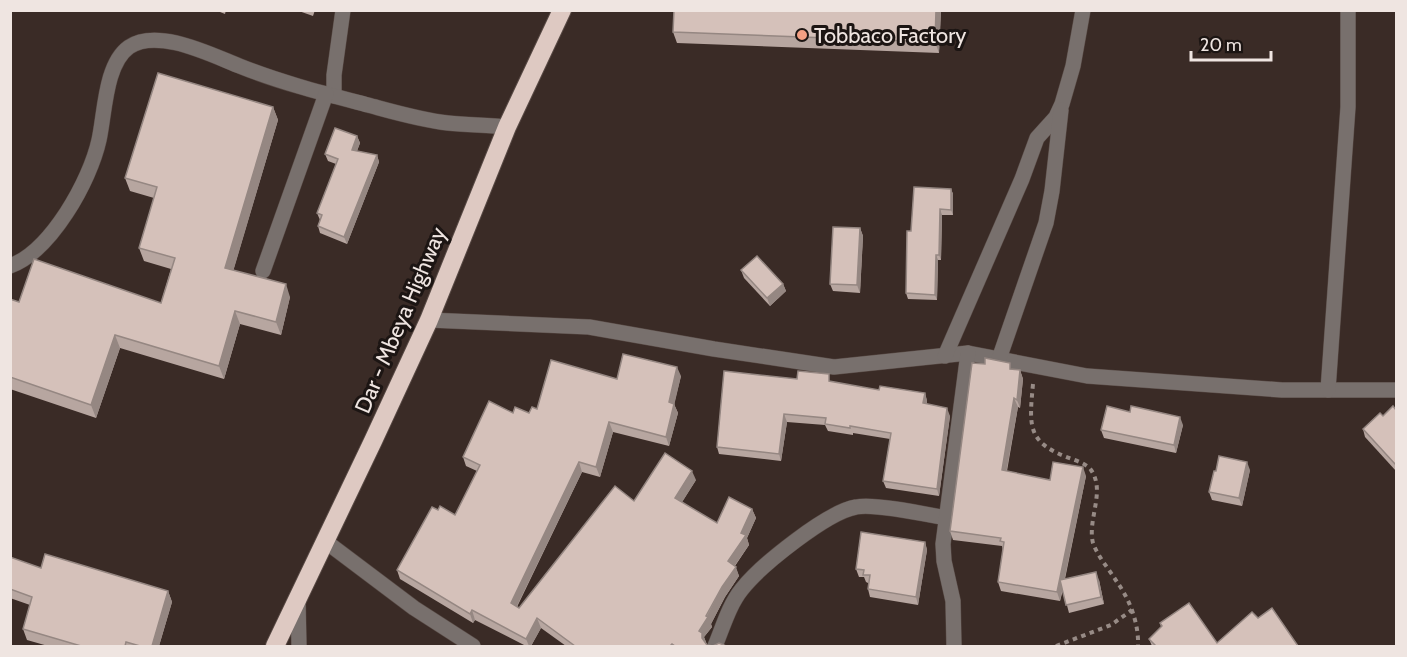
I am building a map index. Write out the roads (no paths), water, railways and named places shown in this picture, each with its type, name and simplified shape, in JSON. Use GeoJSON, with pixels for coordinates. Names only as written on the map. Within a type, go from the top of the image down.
{"type":"FeatureCollection","features":[{"type":"Feature","properties":{"kind":"highway","name":"Dar - Mbeya Highway"},"geometry":{"type":"LineString","coordinates":[[275,646],[429,320],[507,127],[562,10]]}},
{"type":"Feature","properties":{"kind":"street"},"geometry":{"type":"LineString","coordinates":[[263,271],[330,95],[343,10]]}},
{"type":"Feature","properties":{"kind":"street"},"geometry":{"type":"LineString","coordinates":[[945,356],[1022,179],[1037,138],[1056,117],[1062,104],[1073,66],[1083,10]]}},
{"type":"Feature","properties":{"kind":"street"},"geometry":{"type":"LineString","coordinates":[[1328,390],[1347,107],[1348,10]]}},
{"type":"Feature","properties":{"kind":"street"},"geometry":{"type":"LineString","coordinates":[[10,266],[20,263],[42,244],[66,215],[82,186],[99,142],[108,85],[116,64],[129,47],[143,41],[161,40],[198,50],[246,69],[330,95],[446,123],[507,127]]}},
{"type":"Feature","properties":{"kind":"street"},"geometry":{"type":"LineString","coordinates":[[999,359],[1046,223],[1062,104]]}},
{"type":"Feature","properties":{"kind":"street"},"geometry":{"type":"LineString","coordinates":[[429,320],[589,327],[834,367],[968,353],[1087,376],[1282,390],[1396,390]]}},
{"type":"Feature","properties":{"kind":"street"},"geometry":{"type":"LineString","coordinates":[[954,646],[953,601],[944,561],[944,544],[968,353]]}},
{"type":"Feature","properties":{"kind":"street"},"geometry":{"type":"LineString","coordinates":[[715,646],[728,613],[742,589],[778,555],[839,512],[858,506],[946,518]]}},
{"type":"Feature","properties":{"kind":"street"},"geometry":{"type":"LineString","coordinates":[[325,541],[414,608],[473,646]]}},
{"type":"Feature","properties":{"kind":"street"},"geometry":{"type":"LineString","coordinates":[[298,598],[299,646]]}},
{"type":"Feature","properties":{"kind":"place","name":"Tobbaco Factory"},"geometry":{"type":"Point","coordinates":[802,35]}}]}
